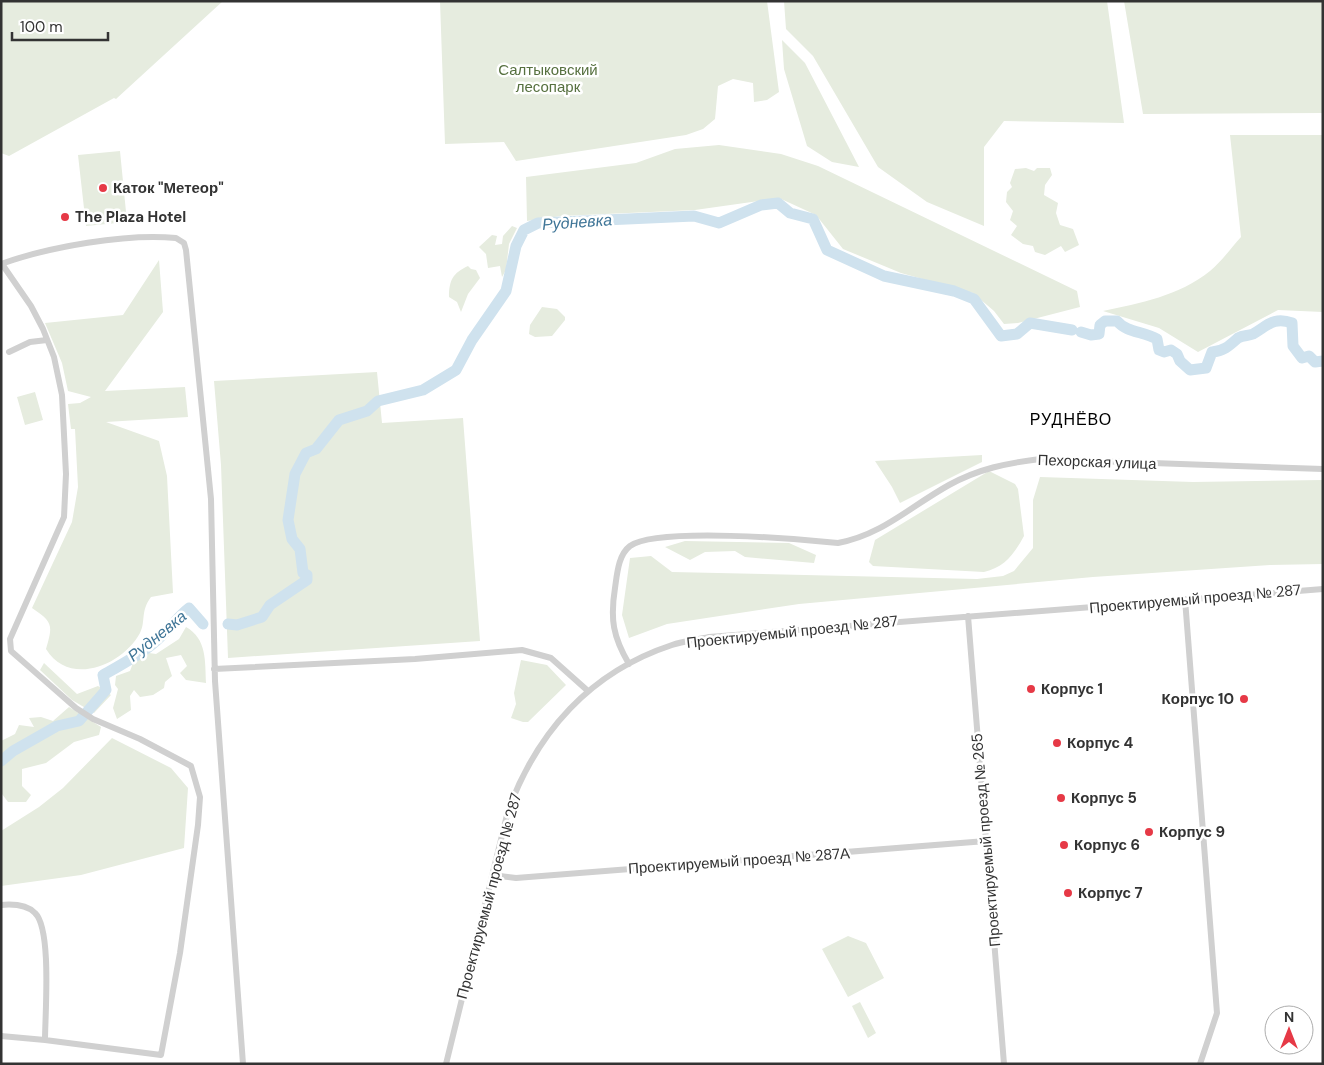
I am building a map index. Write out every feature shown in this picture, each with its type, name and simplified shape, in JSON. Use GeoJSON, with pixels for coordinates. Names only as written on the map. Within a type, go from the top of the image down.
{"type":"FeatureCollection","features":[{"type":"Feature","properties":{"kind":"street"},"geometry":{"type":"LineString","coordinates":[[1,1036],[161,1055],[194,862],[199,816],[198,789],[191,766],[140,739],[94,719],[76,708],[16,658],[10,645],[12,636],[64,517],[66,474],[62,395],[54,357],[31,306],[2,264],[57,248],[145,239],[176,238],[184,243],[186,250],[211,499],[214,669],[243,1064]]}},
{"type":"Feature","properties":{"kind":"street"},"geometry":{"type":"LineString","coordinates":[[9,352],[30,342],[47,340]]}},
{"type":"Feature","properties":{"kind":"street","name":"Пехорская улица"},"geometry":{"type":"LineString","coordinates":[[629,664],[614,631],[611,611],[622,558],[631,546],[639,542],[683,536],[838,543],[859,539],[948,486],[978,471],[1011,462],[1040,459],[1323,469]]}},
{"type":"Feature","properties":{"kind":"street","name":"Проектируемый проезд № 287"},"geometry":{"type":"LineString","coordinates":[[446,1064],[508,811],[524,771],[566,710],[588,692],[629,664],[672,645],[709,637],[1323,589]]}},
{"type":"Feature","properties":{"kind":"street"},"geometry":{"type":"LineString","coordinates":[[1185,599],[1217,1013],[1200,1064]]}},
{"type":"Feature","properties":{"kind":"street","name":"Проектируемый проезд № 265"},"geometry":{"type":"LineString","coordinates":[[968,616],[1004,1064]]}},
{"type":"Feature","properties":{"kind":"street"},"geometry":{"type":"LineString","coordinates":[[214,669],[413,659],[522,650],[551,658],[588,692]]}},
{"type":"Feature","properties":{"kind":"street","name":"Проектируемый проезд № 287А"},"geometry":{"type":"LineString","coordinates":[[492,876],[516,878],[986,841]]}},
{"type":"Feature","properties":{"kind":"street"},"geometry":{"type":"LineString","coordinates":[[1,905],[27,908],[35,913],[40,921],[46,944],[45,1040]]}},
{"type":"Feature","properties":{"kind":"green space"},"geometry":{"type":"Polygon","coordinates":[[[1,1],[223,1],[116,99],[114,98],[9,156],[1,153],[1,1]]]}},
{"type":"Feature","properties":{"kind":"green space","name":"Салтыковский лесопарк"},"geometry":{"type":"Polygon","coordinates":[[[440,1],[767,1],[779,92],[767,100],[754,102],[753,83],[733,79],[718,86],[715,119],[703,129],[686,135],[516,161],[504,142],[445,144],[440,1]]]}},
{"type":"Feature","properties":{"kind":"green space"},"geometry":{"type":"Polygon","coordinates":[[[784,1],[1107,1],[1124,123],[1004,121],[984,147],[984,226],[927,202],[878,167],[813,56],[786,29],[784,1]]]}},
{"type":"Feature","properties":{"kind":"green space"},"geometry":{"type":"Polygon","coordinates":[[[1124,1],[1323,1],[1323,113],[1143,114],[1124,1]]]}},
{"type":"Feature","properties":{"kind":"green space"},"geometry":{"type":"Polygon","coordinates":[[[782,40],[805,63],[859,167],[832,162],[807,146],[784,69],[782,40]]]}},
{"type":"Feature","properties":{"kind":"green space"},"geometry":{"type":"Polygon","coordinates":[[[1230,135],[1323,135],[1323,312],[1278,310],[1198,352],[1159,328],[1103,311],[1159,297],[1185,287],[1210,271],[1241,237],[1230,135]]]}},
{"type":"Feature","properties":{"kind":"green space"},"geometry":{"type":"Polygon","coordinates":[[[719,145],[781,154],[818,166],[1077,291],[1080,307],[1018,323],[1004,324],[994,311],[973,293],[901,273],[843,249],[816,215],[779,198],[695,210],[561,216],[527,221],[526,177],[636,163],[675,149],[719,145]]]}},
{"type":"Feature","properties":{"kind":"green space","name":"Каток \"Метеор\""},"geometry":{"type":"Polygon","coordinates":[[[120,151],[127,222],[86,226],[78,155],[120,151]]]}},
{"type":"Feature","properties":{"kind":"green space"},"geometry":{"type":"Polygon","coordinates":[[[1026,168],[1034,171],[1037,168],[1050,168],[1052,175],[1045,185],[1044,195],[1058,203],[1056,213],[1060,225],[1073,229],[1079,245],[1065,252],[1061,246],[1045,255],[1035,252],[1033,246],[1023,244],[1011,235],[1017,226],[1010,220],[1013,211],[1006,202],[1007,192],[1012,187],[1010,183],[1015,169],[1026,168]]]}},
{"type":"Feature","properties":{"kind":"green space"},"geometry":{"type":"Polygon","coordinates":[[[512,226],[517,228],[509,244],[506,270],[502,277],[500,266],[488,268],[486,254],[479,247],[492,235],[497,236],[495,245],[502,244],[503,236],[512,226]]]}},
{"type":"Feature","properties":{"kind":"green space"},"geometry":{"type":"Polygon","coordinates":[[[159,260],[163,312],[105,391],[185,387],[188,417],[106,422],[159,441],[167,476],[173,593],[151,597],[145,607],[140,633],[132,645],[121,655],[95,668],[81,669],[68,667],[56,661],[46,649],[50,625],[44,617],[32,608],[72,522],[78,487],[75,429],[71,429],[68,404],[80,403],[91,397],[68,391],[62,363],[45,323],[123,315],[159,260]]]}},
{"type":"Feature","properties":{"kind":"green space"},"geometry":{"type":"Polygon","coordinates":[[[468,266],[476,270],[480,278],[468,294],[461,312],[457,302],[449,297],[450,286],[455,274],[468,266]]]}},
{"type":"Feature","properties":{"kind":"green space"},"geometry":{"type":"Polygon","coordinates":[[[542,307],[557,309],[565,317],[565,320],[552,336],[535,337],[529,334],[530,325],[542,307]]]}},
{"type":"Feature","properties":{"kind":"green space"},"geometry":{"type":"Polygon","coordinates":[[[377,372],[382,423],[463,418],[480,641],[228,658],[221,465],[214,381],[377,372]]]}},
{"type":"Feature","properties":{"kind":"green space"},"geometry":{"type":"Polygon","coordinates":[[[35,392],[43,420],[25,425],[17,397],[35,392]]]}},
{"type":"Feature","properties":{"kind":"green space"},"geometry":{"type":"Polygon","coordinates":[[[982,455],[982,462],[900,503],[875,461],[982,455]]]}},
{"type":"Feature","properties":{"kind":"green space"},"geometry":{"type":"Polygon","coordinates":[[[989,471],[1015,484],[1018,489],[1024,536],[1008,559],[998,567],[984,572],[873,566],[869,562],[875,540],[989,471]]]}},
{"type":"Feature","properties":{"kind":"green space"},"geometry":{"type":"Polygon","coordinates":[[[1040,477],[1193,482],[1323,480],[1323,564],[1270,565],[1093,577],[799,604],[667,624],[629,638],[622,615],[630,558],[651,556],[672,572],[977,579],[1003,576],[1014,571],[1033,548],[1033,500],[1040,477]]]}},
{"type":"Feature","properties":{"kind":"green space"},"geometry":{"type":"Polygon","coordinates":[[[685,541],[789,543],[816,555],[814,563],[745,557],[735,551],[705,552],[690,560],[665,547],[685,541]]]}},
{"type":"Feature","properties":{"kind":"green space"},"geometry":{"type":"Polygon","coordinates":[[[186,627],[193,632],[201,644],[205,659],[206,683],[186,680],[180,673],[187,666],[181,655],[166,658],[172,676],[165,682],[164,688],[153,695],[140,697],[134,690],[130,696],[131,710],[117,719],[113,708],[118,689],[115,685],[116,676],[130,671],[133,663],[149,653],[156,654],[179,639],[186,627]]]}},
{"type":"Feature","properties":{"kind":"green space"},"geometry":{"type":"Polygon","coordinates":[[[521,660],[547,665],[566,685],[528,722],[511,718],[516,704],[514,693],[521,660]]]}},
{"type":"Feature","properties":{"kind":"green space"},"geometry":{"type":"Polygon","coordinates":[[[44,663],[77,694],[98,686],[111,695],[94,713],[72,700],[40,670],[44,663]]]}},
{"type":"Feature","properties":{"kind":"green space"},"geometry":{"type":"Polygon","coordinates":[[[69,707],[101,727],[99,735],[74,742],[46,763],[22,769],[22,786],[31,795],[26,802],[8,802],[2,794],[1,741],[15,734],[19,725],[34,727],[29,718],[41,717],[53,721],[69,707]]]}},
{"type":"Feature","properties":{"kind":"green space"},"geometry":{"type":"Polygon","coordinates":[[[112,738],[171,768],[188,788],[184,848],[81,875],[1,886],[1,831],[39,807],[63,788],[112,738]]]}},
{"type":"Feature","properties":{"kind":"green space"},"geometry":{"type":"Polygon","coordinates":[[[848,936],[866,943],[884,978],[848,997],[822,949],[848,936]]]}},
{"type":"Feature","properties":{"kind":"green space"},"geometry":{"type":"Polygon","coordinates":[[[860,1002],[876,1033],[868,1038],[852,1006],[860,1002]]]}},
{"type":"Feature","properties":{"kind":"waterway","name":"Рудневка"},"geometry":{"type":"LineString","coordinates":[[228,624],[237,625],[262,617],[270,605],[307,580],[307,575],[303,573],[300,549],[292,539],[288,520],[295,474],[306,453],[316,449],[339,420],[367,411],[378,401],[423,390],[456,370],[472,340],[506,291],[516,246],[524,230],[538,223],[694,216],[719,223],[761,205],[778,203],[790,213],[813,219],[827,250],[884,276],[954,291],[974,299],[1001,336],[1017,334],[1030,323],[1072,330]]}},
{"type":"Feature","properties":{"kind":"waterway","name":"Рудневка"},"geometry":{"type":"LineString","coordinates":[[1081,332],[1091,335],[1099,334],[1100,325],[1105,321],[1117,321],[1130,330],[1157,339],[1159,350],[1164,352],[1171,350],[1177,354],[1180,361],[1190,370],[1206,368],[1212,352],[1229,346],[1238,338],[1253,334],[1275,321],[1286,321],[1292,323],[1293,346],[1302,358],[1309,356],[1315,362],[1323,361]]}},
{"type":"Feature","properties":{"kind":"waterway","name":"Рудневка"},"geometry":{"type":"LineString","coordinates":[[1,761],[13,751],[57,726],[79,721],[106,690],[103,675],[150,646],[189,608],[203,624]]}},
{"type":"Feature","properties":{"kind":"place","name":"Каток \"Метеор\""},"geometry":{"type":"Point","coordinates":[103,188]}},
{"type":"Feature","properties":{"kind":"place","name":"The Plaza Hotel"},"geometry":{"type":"Point","coordinates":[65,217]}},
{"type":"Feature","properties":{"kind":"place","name":"Корпус 1"},"geometry":{"type":"Point","coordinates":[1031,689]}},
{"type":"Feature","properties":{"kind":"place","name":"Корпус 10"},"geometry":{"type":"Point","coordinates":[1244,699]}},
{"type":"Feature","properties":{"kind":"place","name":"Корпус 4"},"geometry":{"type":"Point","coordinates":[1057,743]}},
{"type":"Feature","properties":{"kind":"place","name":"Корпус 5"},"geometry":{"type":"Point","coordinates":[1061,798]}},
{"type":"Feature","properties":{"kind":"place","name":"Корпус 9"},"geometry":{"type":"Point","coordinates":[1149,832]}},
{"type":"Feature","properties":{"kind":"place","name":"Корпус 6"},"geometry":{"type":"Point","coordinates":[1064,845]}},
{"type":"Feature","properties":{"kind":"place","name":"Корпус 7"},"geometry":{"type":"Point","coordinates":[1068,893]}},
{"type":"Feature","properties":{"kind":"district","name":"РУДНЁВО"},"geometry":{"type":"Point","coordinates":[1071,419]}}]}
